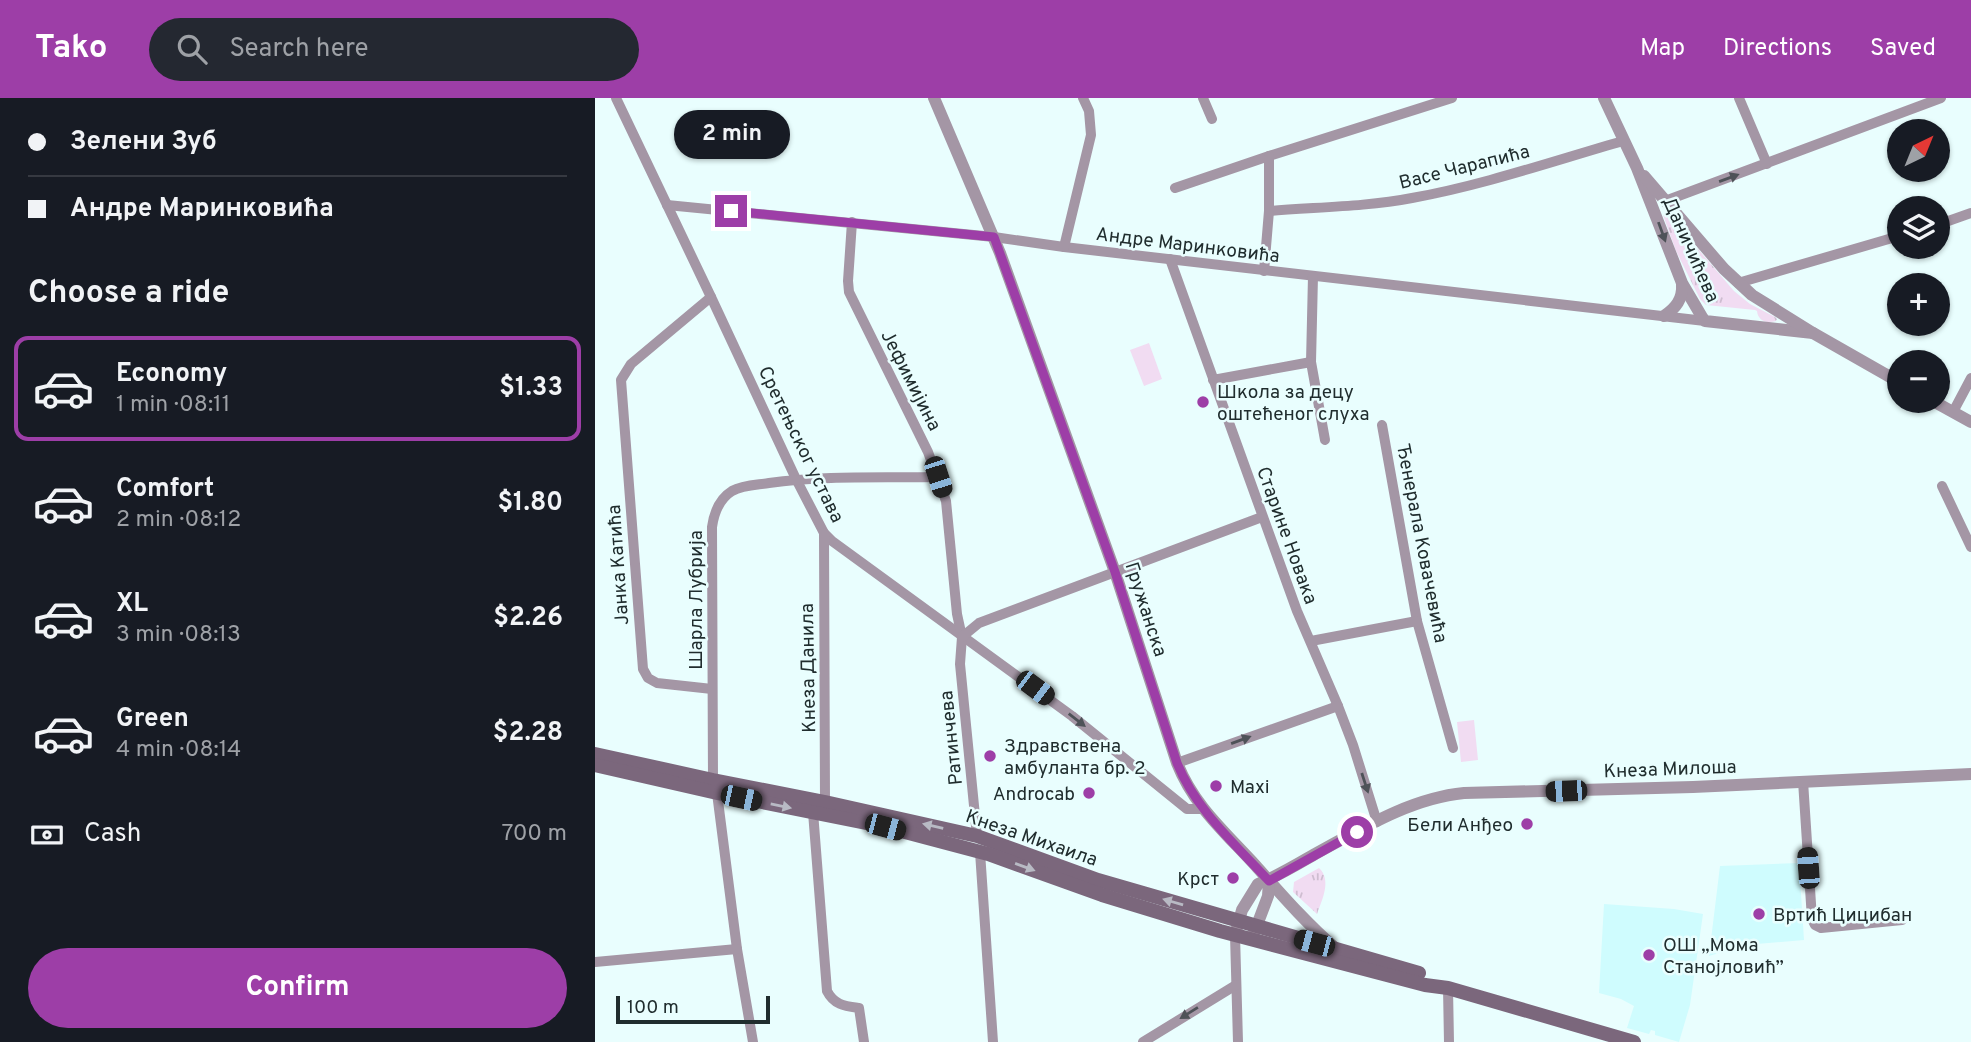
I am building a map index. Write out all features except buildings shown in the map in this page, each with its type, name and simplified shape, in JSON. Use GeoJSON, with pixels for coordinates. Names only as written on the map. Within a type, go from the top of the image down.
{"type":"FeatureCollection","features":[{"type":"Feature","properties":{"kind":"main road","name":"Кнеза Михаила"},"geometry":{"type":"LineString","coordinates":[[595,754],[813,812],[885,827],[980,852],[1121,901],[1235,935],[1254,933],[1335,948],[1426,975],[1448,988]]}},
{"type":"Feature","properties":{"kind":"main road","name":"Кнеза Михаила"},"geometry":{"type":"LineString","coordinates":[[595,765],[825,802],[977,836],[1098,880],[1238,920],[1254,933],[1425,985],[1448,988],[1634,1042]]}},
{"type":"Feature","properties":{"kind":"street","name":"Сретењског устава"},"geometry":{"type":"LineString","coordinates":[[616,98],[824,533],[1072,716],[1187,808],[1202,809]]}},
{"type":"Feature","properties":{"kind":"street","name":"Гружанска"},"geometry":{"type":"LineString","coordinates":[[934,98],[994,237],[1115,572],[1185,783],[1202,809],[1307,922],[1335,948]]}},
{"type":"Feature","properties":{"kind":"street"},"geometry":{"type":"LineString","coordinates":[[1064,247],[1091,135],[1089,111],[1083,98]]}},
{"type":"Feature","properties":{"kind":"street"},"geometry":{"type":"LineString","coordinates":[[1203,98],[1212,119]]}},
{"type":"Feature","properties":{"kind":"street"},"geometry":{"type":"LineString","coordinates":[[1175,188],[1452,98]]}},
{"type":"Feature","properties":{"kind":"street","name":"Даничићева"},"geometry":{"type":"LineString","coordinates":[[1604,98],[1623,141],[1658,203],[1738,284],[1813,333],[1887,375]]}},
{"type":"Feature","properties":{"kind":"street"},"geometry":{"type":"LineString","coordinates":[[1739,98],[1767,164]]}},
{"type":"Feature","properties":{"kind":"street"},"geometry":{"type":"LineString","coordinates":[[1658,203],[1941,98]]}},
{"type":"Feature","properties":{"kind":"street","name":"Васе Чарапића"},"geometry":{"type":"LineString","coordinates":[[1269,212],[1420,197],[1468,187],[1623,141]]}},
{"type":"Feature","properties":{"kind":"street"},"geometry":{"type":"LineString","coordinates":[[1265,271],[1269,156]]}},
{"type":"Feature","properties":{"kind":"street","name":"Даничићева"},"geometry":{"type":"LineString","coordinates":[[1658,203],[1682,283],[1705,321],[1813,333]]}},
{"type":"Feature","properties":{"kind":"street","name":"Андре Маринковића"},"geometry":{"type":"LineString","coordinates":[[667,205],[994,237],[1705,321]]}},
{"type":"Feature","properties":{"kind":"street"},"geometry":{"type":"LineString","coordinates":[[1950,221],[1971,214]]}},
{"type":"Feature","properties":{"kind":"street","name":"Јефимијина"},"geometry":{"type":"LineString","coordinates":[[852,222],[849,292],[938,477],[947,510],[957,614],[962,637]]}},
{"type":"Feature","properties":{"kind":"street"},"geometry":{"type":"LineString","coordinates":[[1738,284],[1887,240]]}},
{"type":"Feature","properties":{"kind":"street","name":"Старине Новака"},"geometry":{"type":"LineString","coordinates":[[1170,259],[1297,611],[1353,745],[1377,822]]}},
{"type":"Feature","properties":{"kind":"street"},"geometry":{"type":"LineString","coordinates":[[1313,276],[1311,362],[1325,440]]}},
{"type":"Feature","properties":{"kind":"street"},"geometry":{"type":"LineString","coordinates":[[1664,316],[1681,300],[1682,283]]}},
{"type":"Feature","properties":{"kind":"street","name":"Јанка Катића"},"geometry":{"type":"LineString","coordinates":[[711,297],[631,364],[621,380],[643,669],[648,678],[657,682],[712,689]]}},
{"type":"Feature","properties":{"kind":"street"},"geometry":{"type":"LineString","coordinates":[[1775,309],[1783,322],[1775,330]]}},
{"type":"Feature","properties":{"kind":"street"},"geometry":{"type":"LineString","coordinates":[[1213,380],[1311,362]]}},
{"type":"Feature","properties":{"kind":"street"},"geometry":{"type":"LineString","coordinates":[[1953,412],[1971,378]]}},
{"type":"Feature","properties":{"kind":"street"},"geometry":{"type":"LineString","coordinates":[[1950,410],[1971,422]]}},
{"type":"Feature","properties":{"kind":"street","name":"Ђенерала Ковачевића"},"geometry":{"type":"LineString","coordinates":[[1382,425],[1417,621],[1453,748]]}},
{"type":"Feature","properties":{"kind":"street","name":"Шарла Лубрија"},"geometry":{"type":"LineString","coordinates":[[753,1042],[737,949],[715,786],[712,527],[716,509],[727,495],[746,486],[796,479],[938,477]]}},
{"type":"Feature","properties":{"kind":"street"},"geometry":{"type":"LineString","coordinates":[[1942,486],[1971,547]]}},
{"type":"Feature","properties":{"kind":"street"},"geometry":{"type":"LineString","coordinates":[[962,637],[979,623],[1262,517]]}},
{"type":"Feature","properties":{"kind":"street","name":"Кнеза Данила"},"geometry":{"type":"LineString","coordinates":[[824,533],[825,802]]}},
{"type":"Feature","properties":{"kind":"street"},"geometry":{"type":"LineString","coordinates":[[1311,641],[1417,621]]}},
{"type":"Feature","properties":{"kind":"street","name":"Ратинчева"},"geometry":{"type":"LineString","coordinates":[[962,637],[960,664],[977,836]]}},
{"type":"Feature","properties":{"kind":"street"},"geometry":{"type":"LineString","coordinates":[[1177,763],[1338,706]]}},
{"type":"Feature","properties":{"kind":"street","name":"Кнеза Милоша"},"geometry":{"type":"LineString","coordinates":[[1269,881],[1377,822],[1412,806],[1456,794],[1693,787],[1971,774]]}},
{"type":"Feature","properties":{"kind":"street"},"geometry":{"type":"LineString","coordinates":[[1803,781],[1812,919],[1815,925],[1821,928],[1902,920]]}},
{"type":"Feature","properties":{"kind":"street"},"geometry":{"type":"LineString","coordinates":[[813,812],[827,992],[841,1005],[859,1008],[864,1042]]}},
{"type":"Feature","properties":{"kind":"street"},"geometry":{"type":"LineString","coordinates":[[980,852],[992,1042]]}},
{"type":"Feature","properties":{"kind":"street"},"geometry":{"type":"LineString","coordinates":[[1238,1042],[1235,935],[1242,910],[1255,887],[1269,881],[1268,896],[1254,933]]}},
{"type":"Feature","properties":{"kind":"street"},"geometry":{"type":"LineString","coordinates":[[595,962],[737,949]]}},
{"type":"Feature","properties":{"kind":"street"},"geometry":{"type":"LineString","coordinates":[[1143,1042],[1235,985]]}},
{"type":"Feature","properties":{"kind":"street"},"geometry":{"type":"LineString","coordinates":[[1448,988],[1449,1042]]}},
{"type":"Feature","properties":{"kind":"shaded area","name":"Вртић Цицибан"},"geometry":{"type":"Polygon","coordinates":[[[1799,863],[1804,940],[1745,945],[1709,956],[1720,866],[1799,863]]]}},
{"type":"Feature","properties":{"kind":"shaded area","name":"ОШ „Мома Станојловић”"},"geometry":{"type":"Polygon","coordinates":[[[1604,904],[1703,914],[1690,1005],[1679,1042],[1655,1035],[1655,1031],[1651,1030],[1649,1034],[1627,1028],[1634,1006],[1599,993],[1604,904]]]}},
{"type":"Feature","properties":{"kind":"green space"},"geometry":{"type":"Polygon","coordinates":[[[1665,212],[1734,291],[1750,304],[1775,317],[1776,321],[1763,321],[1755,310],[1706,305],[1700,299],[1676,251],[1663,215],[1665,212]]]}},
{"type":"Feature","properties":{"kind":"green space"},"geometry":{"type":"Polygon","coordinates":[[[1149,343],[1162,379],[1144,386],[1130,350],[1149,343]]]}},
{"type":"Feature","properties":{"kind":"green space"},"geometry":{"type":"Polygon","coordinates":[[[1474,720],[1478,760],[1461,762],[1457,722],[1474,720]]]}},
{"type":"Feature","properties":{"kind":"green space"},"geometry":{"type":"Polygon","coordinates":[[[1319,868],[1325,878],[1325,884],[1317,914],[1293,892],[1294,882],[1319,868]]]}},
{"type":"Feature","properties":{"kind":"place","name":"Школа за децу оштећеног слуха"},"geometry":{"type":"Point","coordinates":[1203,402]}},
{"type":"Feature","properties":{"kind":"place","name":"Здравствена амбуланта бр. 2"},"geometry":{"type":"Point","coordinates":[990,756]}},
{"type":"Feature","properties":{"kind":"place","name":"Maxi"},"geometry":{"type":"Point","coordinates":[1216,786]}},
{"type":"Feature","properties":{"kind":"place","name":"Androcab"},"geometry":{"type":"Point","coordinates":[1089,793]}},
{"type":"Feature","properties":{"kind":"place","name":"Бели Анђео"},"geometry":{"type":"Point","coordinates":[1527,824]}},
{"type":"Feature","properties":{"kind":"place","name":"Крст"},"geometry":{"type":"Point","coordinates":[1233,878]}},
{"type":"Feature","properties":{"kind":"place","name":"Вртић Цицибан"},"geometry":{"type":"Point","coordinates":[1759,914]}},
{"type":"Feature","properties":{"kind":"place","name":"ОШ „Мома Станојловић”"},"geometry":{"type":"Point","coordinates":[1649,955]}},
{"type":"Feature","properties":{"kind":"route"},"geometry":{"type":"LineString","coordinates":[[731,211],[994,237],[1112,565],[1177,763],[1196,802],[1269,881],[1357,832]]}}]}
